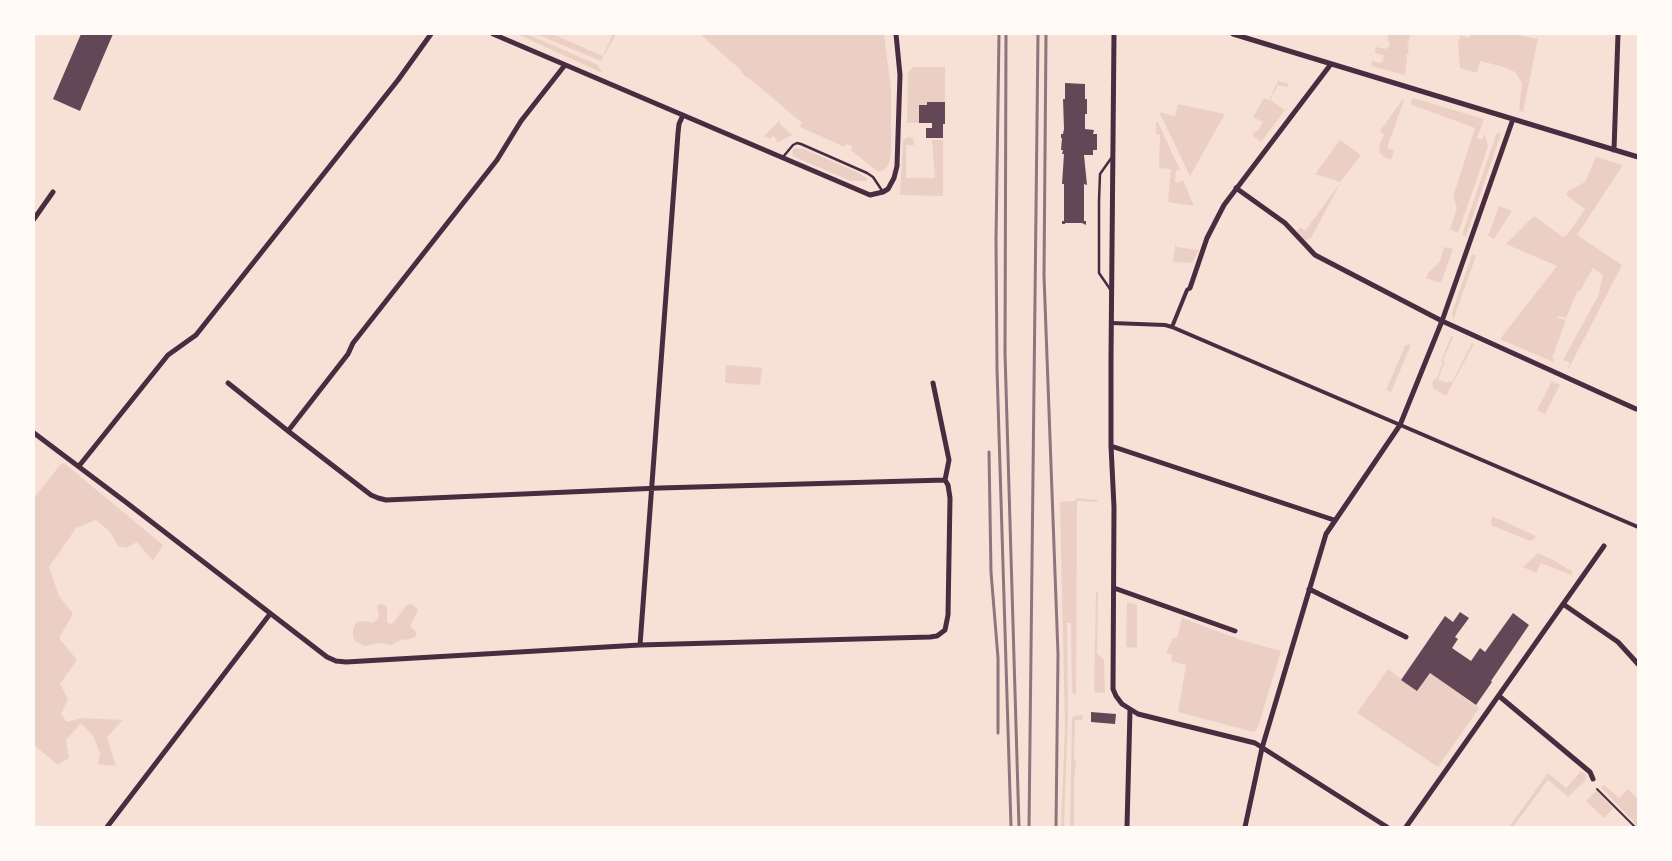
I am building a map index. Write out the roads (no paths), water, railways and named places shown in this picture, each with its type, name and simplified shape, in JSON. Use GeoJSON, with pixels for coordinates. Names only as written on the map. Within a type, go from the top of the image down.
{"type":"FeatureCollection","features":[{"type":"Feature","properties":{"kind":"street"},"geometry":{"type":"LineString","coordinates":[[79,466],[168,354],[196,335],[398,80],[431,34]]}},
{"type":"Feature","properties":{"kind":"street"},"geometry":{"type":"LineString","coordinates":[[493,34],[502,36],[864,194],[876,195],[888,188],[894,178],[898,153],[900,75],[896,35]]}},
{"type":"Feature","properties":{"kind":"street"},"geometry":{"type":"LineString","coordinates":[[1114,34],[1111,446],[1114,588],[1112,680],[1116,696],[1130,710],[1145,716],[1255,743],[1387,827]]}},
{"type":"Feature","properties":{"kind":"street"},"geometry":{"type":"LineString","coordinates":[[1234,34],[1638,157]]}},
{"type":"Feature","properties":{"kind":"street"},"geometry":{"type":"LineString","coordinates":[[1614,150],[1618,34]]}},
{"type":"Feature","properties":{"kind":"street"},"geometry":{"type":"LineString","coordinates":[[1172,327],[1187,290],[1190,288],[1212,227],[1236,188],[1331,64]]}},
{"type":"Feature","properties":{"kind":"street"},"geometry":{"type":"LineString","coordinates":[[288,431],[348,354],[353,343],[497,160],[522,121],[565,65]]}},
{"type":"Feature","properties":{"kind":"street"},"geometry":{"type":"LineString","coordinates":[[640,645],[678,133],[683,115]]}},
{"type":"Feature","properties":{"kind":"street"},"geometry":{"type":"LineString","coordinates":[[1245,827],[1262,748],[1326,534],[1400,424],[1442,322],[1512,119]]}},
{"type":"Feature","properties":{"kind":"street"},"geometry":{"type":"LineString","coordinates":[[1236,188],[1285,223],[1315,255],[1442,322],[1636,409]]}},
{"type":"Feature","properties":{"kind":"street"},"geometry":{"type":"LineString","coordinates":[[34,219],[53,192]]}},
{"type":"Feature","properties":{"kind":"street"},"geometry":{"type":"LineString","coordinates":[[1112,323],[1165,325],[1172,327],[1638,527]]}},
{"type":"Feature","properties":{"kind":"street"},"geometry":{"type":"LineString","coordinates":[[228,383],[370,495],[386,500],[651,488],[945,480]]}},
{"type":"Feature","properties":{"kind":"street"},"geometry":{"type":"LineString","coordinates":[[34,433],[327,657],[341,662],[640,645],[930,637],[937,636],[945,630],[948,615],[950,498],[948,485],[945,480],[949,460],[933,383]]}},
{"type":"Feature","properties":{"kind":"street"},"geometry":{"type":"LineString","coordinates":[[1111,446],[1334,520]]}},
{"type":"Feature","properties":{"kind":"street"},"geometry":{"type":"LineString","coordinates":[[1406,827],[1604,546]]}},
{"type":"Feature","properties":{"kind":"street"},"geometry":{"type":"LineString","coordinates":[[1114,588],[1235,631]]}},
{"type":"Feature","properties":{"kind":"street"},"geometry":{"type":"LineString","coordinates":[[1309,589],[1406,637]]}},
{"type":"Feature","properties":{"kind":"street"},"geometry":{"type":"LineString","coordinates":[[1563,604],[1618,642],[1638,664]]}},
{"type":"Feature","properties":{"kind":"street"},"geometry":{"type":"LineString","coordinates":[[107,827],[270,614]]}},
{"type":"Feature","properties":{"kind":"street"},"geometry":{"type":"LineString","coordinates":[[1499,696],[1590,772],[1593,779]]}},
{"type":"Feature","properties":{"kind":"street"},"geometry":{"type":"LineString","coordinates":[[1127,827],[1130,710]]}},
{"type":"Feature","properties":{"kind":"lane"},"geometry":{"type":"LineString","coordinates":[[782,158],[797,143],[801,144],[868,173],[874,177],[883,192]]}},
{"type":"Feature","properties":{"kind":"lane"},"geometry":{"type":"LineString","coordinates":[[1112,294],[1099,273],[1099,201],[1100,174],[1113,154]]}},
{"type":"Feature","properties":{"kind":"railway"},"geometry":{"type":"LineString","coordinates":[[999,34],[996,240],[997,369],[1011,827]]}},
{"type":"Feature","properties":{"kind":"railway"},"geometry":{"type":"LineString","coordinates":[[1006,34],[1005,353],[1019,827]]}},
{"type":"Feature","properties":{"kind":"railway"},"geometry":{"type":"LineString","coordinates":[[1029,827],[1038,34]]}},
{"type":"Feature","properties":{"kind":"railway"},"geometry":{"type":"LineString","coordinates":[[1046,34],[1044,276],[1058,654],[1056,827]]}},
{"type":"Feature","properties":{"kind":"railway"},"geometry":{"type":"LineString","coordinates":[[989,452],[991,572],[998,658],[998,733]]}}]}
